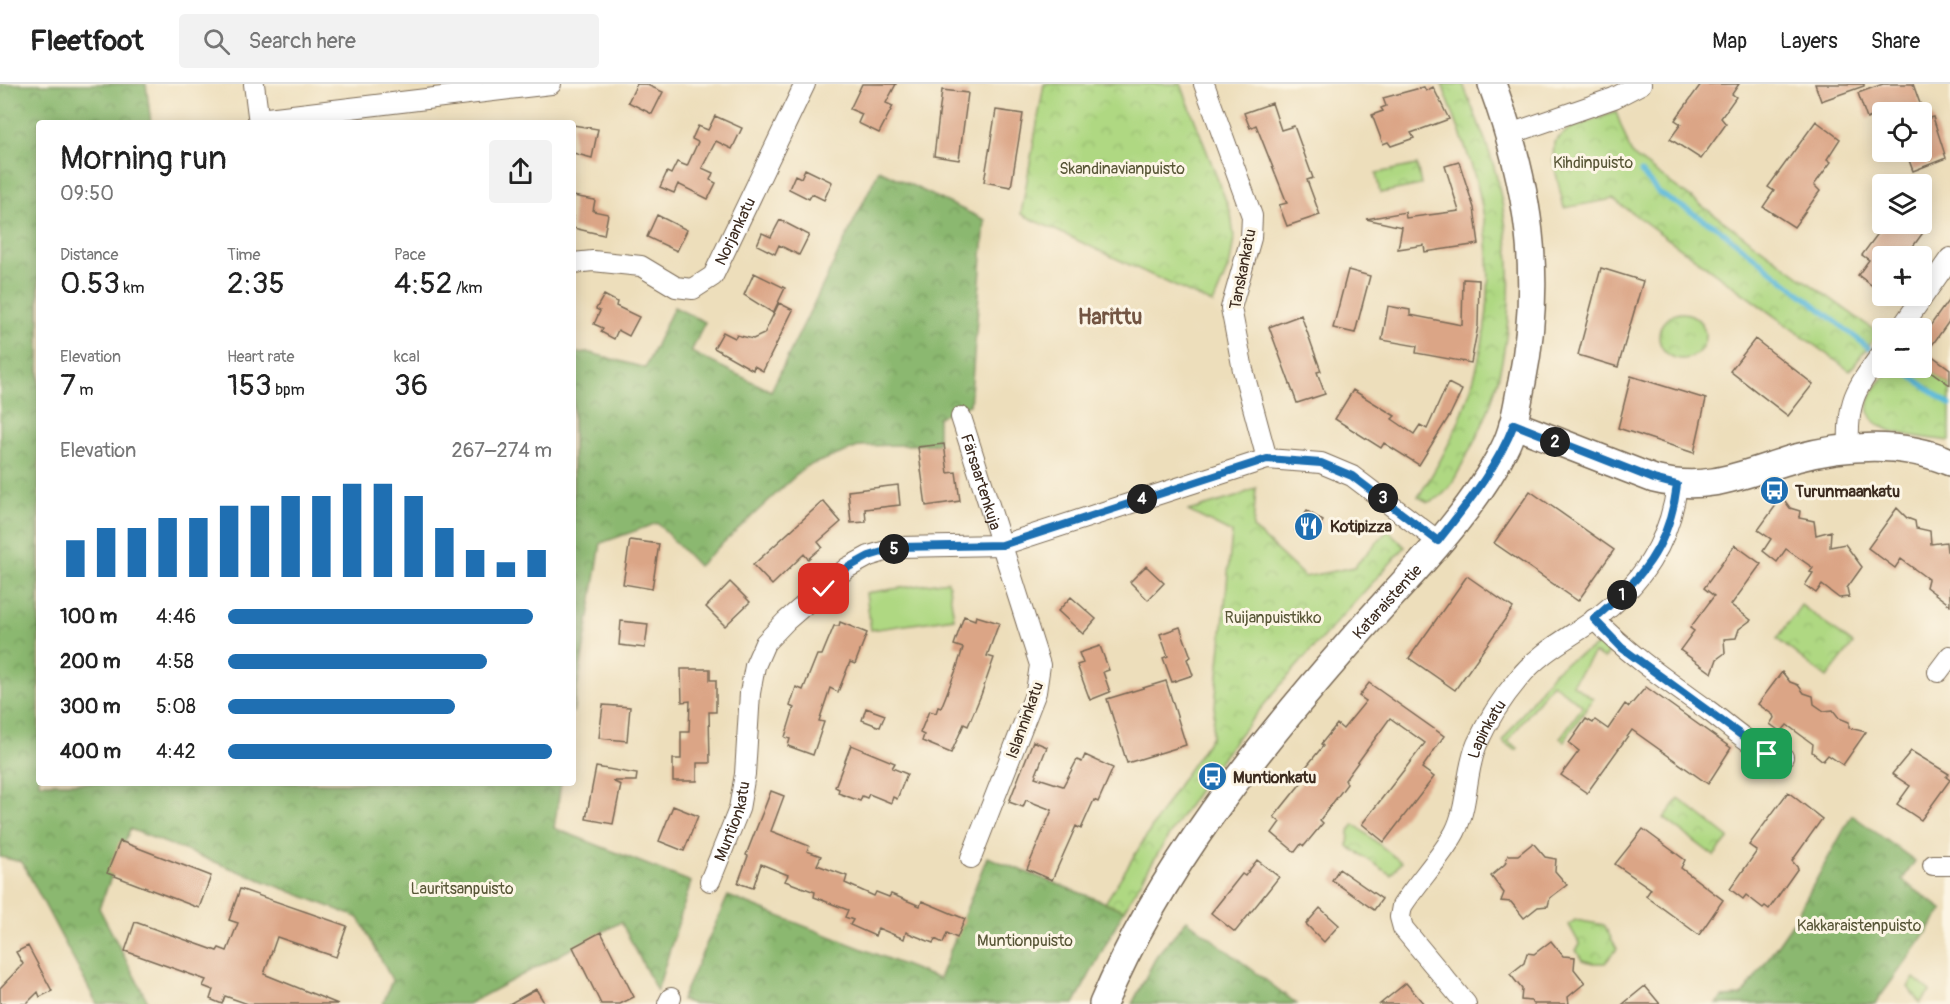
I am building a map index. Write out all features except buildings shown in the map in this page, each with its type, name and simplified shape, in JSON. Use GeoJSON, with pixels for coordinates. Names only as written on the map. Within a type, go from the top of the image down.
{"type":"FeatureCollection","features":[{"type":"Feature","properties":{"kind":"street"},"geometry":{"type":"LineString","coordinates":[[254,84],[259,120]]}},
{"type":"Feature","properties":{"kind":"street"},"geometry":{"type":"LineString","coordinates":[[267,120],[550,84]]}},
{"type":"Feature","properties":{"kind":"street","name":"Norjankatu"},"geometry":{"type":"LineString","coordinates":[[576,263],[592,261],[640,266],[676,287],[693,289],[713,276],[806,84]]}},
{"type":"Feature","properties":{"kind":"street","name":"Tanskankatu"},"geometry":{"type":"LineString","coordinates":[[1204,84],[1252,216],[1251,238],[1231,308],[1243,370],[1267,459]]}},
{"type":"Feature","properties":{"kind":"street","name":"Kataraistentie"},"geometry":{"type":"LineString","coordinates":[[1103,1004],[1136,933],[1204,827],[1286,716],[1475,495],[1504,448],[1514,424],[1530,340],[1533,266],[1525,201],[1510,134],[1492,84]]}},
{"type":"Feature","properties":{"kind":"street"},"geometry":{"type":"LineString","coordinates":[[1510,134],[1614,98],[1641,84]]}},
{"type":"Feature","properties":{"kind":"street"},"geometry":{"type":"LineString","coordinates":[[1908,318],[1950,258]]}},
{"type":"Feature","properties":{"kind":"street"},"geometry":{"type":"LineString","coordinates":[[1849,448],[1848,418],[1856,390],[1872,367]]}},
{"type":"Feature","properties":{"kind":"street","name":"Färsaartenkuja"},"geometry":{"type":"LineString","coordinates":[[961,417],[1002,545]]}},
{"type":"Feature","properties":{"kind":"street"},"geometry":{"type":"LineString","coordinates":[[1514,424],[1654,479],[1677,485],[1700,485],[1726,481],[1795,459],[1849,448],[1878,447],[1907,450],[1950,462]]}},
{"type":"Feature","properties":{"kind":"street","name":"Muntionkatu"},"geometry":{"type":"LineString","coordinates":[[710,881],[739,809],[745,774],[750,693],[755,666],[765,643],[786,621],[847,568],[869,556],[899,547],[1002,545],[1267,459],[1321,463],[1352,476],[1438,541]]}},
{"type":"Feature","properties":{"kind":"street","name":"Lapinkatu"},"geometry":{"type":"LineString","coordinates":[[1466,1004],[1403,928],[1400,917],[1402,906],[1454,833],[1466,803],[1477,744],[1496,712],[1518,679],[1533,663],[1552,646],[1594,619],[1642,575],[1656,555],[1667,533],[1677,485]]}},
{"type":"Feature","properties":{"kind":"street","name":"Islanninkatu"},"geometry":{"type":"LineString","coordinates":[[971,858],[1040,677],[1037,648],[1002,545]]}},
{"type":"Feature","properties":{"kind":"street"},"geometry":{"type":"LineString","coordinates":[[1594,619],[1622,648],[1767,754],[1783,757]]}},
{"type":"Feature","properties":{"kind":"green space","name":"Lauritsanpuisto"},"geometry":{"type":"Polygon","coordinates":[[[0,84],[146,84],[151,120],[36,120],[36,786],[561,786],[554,828],[691,882],[657,991],[621,922],[468,1004],[383,1004],[392,980],[359,918],[130,829],[99,908],[149,1004],[97,1004],[22,862],[0,857],[0,84]]]}},
{"type":"Feature","properties":{"kind":"green space","name":"Skandinavianpuisto"},"geometry":{"type":"Polygon","coordinates":[[[1044,84],[1181,84],[1231,214],[1234,238],[1230,263],[1213,304],[1021,214],[1044,84]]]}},
{"type":"Feature","properties":{"kind":"green space"},"geometry":{"type":"Polygon","coordinates":[[[1442,84],[1463,84],[1498,183],[1508,252],[1508,322],[1503,357],[1483,424],[1452,484],[1442,496],[1428,502],[1418,497],[1457,426],[1471,389],[1481,351],[1487,312],[1489,272],[1486,232],[1479,192],[1467,151],[1442,84]]]}},
{"type":"Feature","properties":{"kind":"green space","name":"Kihdinpuisto"},"geometry":{"type":"Polygon","coordinates":[[[1616,112],[1632,155],[1872,329],[1872,341],[1850,371],[1613,199],[1564,208],[1553,160],[1554,142],[1569,129],[1616,112]]]}},
{"type":"Feature","properties":{"kind":"green space"},"geometry":{"type":"Polygon","coordinates":[[[1417,165],[1421,185],[1380,193],[1376,173],[1417,165]]]}},
{"type":"Feature","properties":{"kind":"green space"},"geometry":{"type":"Polygon","coordinates":[[[879,170],[985,220],[970,405],[938,417],[938,444],[861,446],[805,467],[698,566],[657,523],[601,543],[576,695],[576,354],[587,352],[645,368],[674,307],[705,322],[691,352],[771,391],[879,170]]]}},
{"type":"Feature","properties":{"kind":"green space"},"geometry":{"type":"Polygon","coordinates":[[[1682,313],[1698,320],[1705,336],[1698,352],[1682,359],[1666,352],[1659,336],[1666,320],[1682,313]]]}},
{"type":"Feature","properties":{"kind":"green space"},"geometry":{"type":"Polygon","coordinates":[[[1932,372],[1950,385],[1950,441],[1912,436],[1884,427],[1874,421],[1869,411],[1870,399],[1883,378],[1932,378],[1932,372]]]}},
{"type":"Feature","properties":{"kind":"green space","name":"Ruijanpuistikko"},"geometry":{"type":"Polygon","coordinates":[[[1256,488],[1253,528],[1305,577],[1354,567],[1388,530],[1405,547],[1296,667],[1234,742],[1190,803],[1124,910],[1105,903],[1178,785],[1212,736],[1232,533],[1188,511],[1236,497],[1256,488]]]}},
{"type":"Feature","properties":{"kind":"green space"},"geometry":{"type":"Polygon","coordinates":[[[948,581],[954,618],[871,630],[866,593],[948,581]]]}},
{"type":"Feature","properties":{"kind":"green space"},"geometry":{"type":"Polygon","coordinates":[[[1801,605],[1853,644],[1827,678],[1777,639],[1801,605]]]}},
{"type":"Feature","properties":{"kind":"green space"},"geometry":{"type":"Polygon","coordinates":[[[1603,642],[1610,649],[1604,659],[1594,653],[1572,684],[1593,699],[1564,741],[1560,738],[1583,706],[1552,683],[1508,741],[1518,748],[1516,750],[1504,743],[1503,740],[1551,675],[1565,663],[1603,642]]]}},
{"type":"Feature","properties":{"kind":"green space"},"geometry":{"type":"Polygon","coordinates":[[[1679,799],[1729,838],[1714,856],[1664,818],[1679,799]]]}},
{"type":"Feature","properties":{"kind":"green space","name":"Kakkaraistenpuisto"},"geometry":{"type":"Polygon","coordinates":[[[1852,815],[1915,861],[1902,880],[1943,910],[1875,1004],[1717,1004],[1722,997],[1742,996],[1790,927],[1852,815]]]}},
{"type":"Feature","properties":{"kind":"green space"},"geometry":{"type":"Polygon","coordinates":[[[1354,824],[1401,862],[1391,875],[1348,846],[1349,831],[1354,824]]]}},
{"type":"Feature","properties":{"kind":"green space","name":"Muntionpuisto"},"geometry":{"type":"Polygon","coordinates":[[[987,857],[1124,910],[1074,1004],[693,1004],[681,1000],[728,896],[939,979],[987,857]]]}},
{"type":"Feature","properties":{"kind":"green space"},"geometry":{"type":"Polygon","coordinates":[[[1187,920],[1297,1004],[1132,1004],[1157,955],[1187,920]]]}},
{"type":"Feature","properties":{"kind":"green space"},"geometry":{"type":"Polygon","coordinates":[[[1575,920],[1604,925],[1617,949],[1605,963],[1582,960],[1576,950],[1580,945],[1569,925],[1575,920]]]}},
{"type":"Feature","properties":{"kind":"green space"},"geometry":{"type":"Polygon","coordinates":[[[1914,978],[1930,991],[1920,1003],[1908,987],[1914,978]]]}},
{"type":"Feature","properties":{"kind":"waterway"},"geometry":{"type":"LineString","coordinates":[[1641,172],[1659,193],[1718,228],[1869,348]]}},
{"type":"Feature","properties":{"kind":"waterway"},"geometry":{"type":"LineString","coordinates":[[1914,378],[1950,405]]}},
{"type":"Feature","properties":{"kind":"place","name":"Turunmaankatu"},"geometry":{"type":"Point","coordinates":[1774,491]}},
{"type":"Feature","properties":{"kind":"place","name":"Kotipizza"},"geometry":{"type":"Point","coordinates":[1309,526]}},
{"type":"Feature","properties":{"kind":"place","name":"Muntionkatu"},"geometry":{"type":"Point","coordinates":[1212,777]}},
{"type":"Feature","properties":{"kind":"district","name":"Harittu"},"geometry":{"type":"Point","coordinates":[1110,316]}},
{"type":"Feature","properties":{"kind":"route"},"geometry":{"type":"LineString","coordinates":[[824,589],[847,568],[869,556],[899,547],[1002,545],[1267,459],[1321,463],[1352,476],[1438,541],[1475,495],[1504,448],[1514,424],[1542,437],[1654,479],[1677,485],[1675,506],[1667,533],[1656,555],[1642,575],[1624,594],[1594,619],[1622,648],[1767,754]]}}]}
